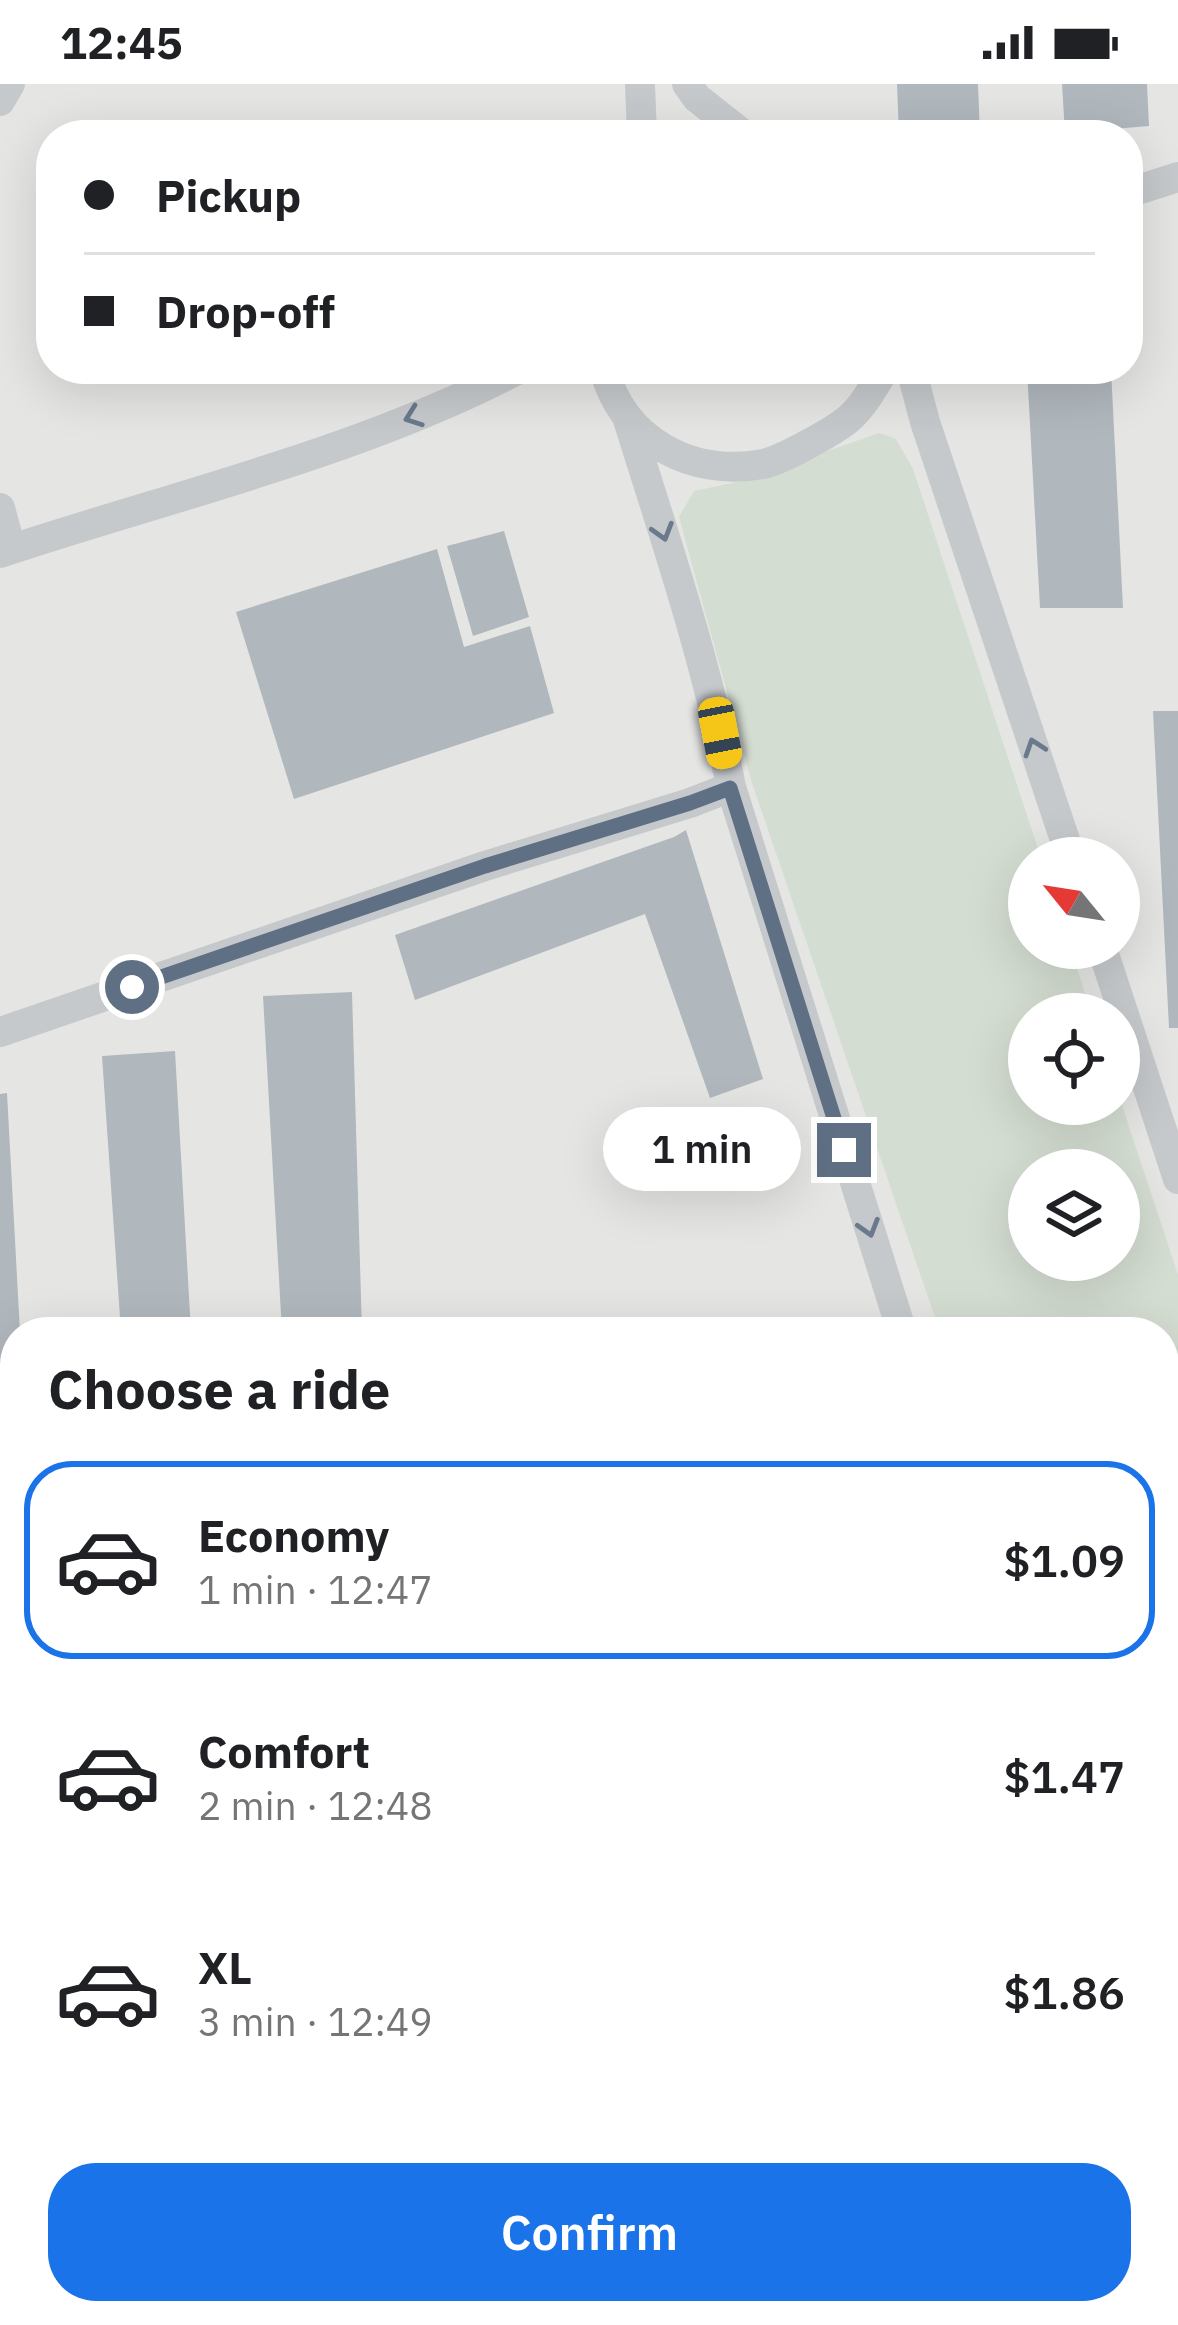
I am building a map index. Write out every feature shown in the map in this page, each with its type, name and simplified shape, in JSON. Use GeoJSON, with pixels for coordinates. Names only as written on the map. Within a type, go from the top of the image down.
{"type":"FeatureCollection","features":[{"type":"Feature","properties":{"kind":"street"},"geometry":{"type":"LineString","coordinates":[[0,100],[10,84]]}},
{"type":"Feature","properties":{"kind":"street"},"geometry":{"type":"LineString","coordinates":[[640,84],[641,120]]}},
{"type":"Feature","properties":{"kind":"street"},"geometry":{"type":"LineString","coordinates":[[687,84],[725,120]]}},
{"type":"Feature","properties":{"kind":"street"},"geometry":{"type":"LineString","coordinates":[[1143,189],[1178,177]]}},
{"type":"Feature","properties":{"kind":"street"},"geometry":{"type":"LineString","coordinates":[[0,508],[5,551],[331,447],[458,401],[490,384]]}},
{"type":"Feature","properties":{"kind":"street"},"geometry":{"type":"LineString","coordinates":[[608,384],[628,420],[692,627],[730,788],[897,1317]]}},
{"type":"Feature","properties":{"kind":"street"},"geometry":{"type":"LineString","coordinates":[[628,420],[652,444],[690,461],[766,464],[847,421],[876,384]]}},
{"type":"Feature","properties":{"kind":"street"},"geometry":{"type":"LineString","coordinates":[[915,384],[1065,837]]}},
{"type":"Feature","properties":{"kind":"street"},"geometry":{"type":"LineString","coordinates":[[0,1032],[485,866],[730,788]]}},
{"type":"Feature","properties":{"kind":"street"},"geometry":{"type":"LineString","coordinates":[[1111,969],[1167,1106],[1178,1179]]}},
{"type":"Feature","properties":{"kind":"shaded area"},"geometry":{"type":"Polygon","coordinates":[[[0,84],[1178,84],[1178,1317],[0,1317],[0,84]]]}},
{"type":"Feature","properties":{"kind":"shaded area"},"geometry":{"type":"Polygon","coordinates":[[[879,433],[896,439],[913,469],[1034,837],[1008,837],[1008,969],[1077,969],[1085,993],[1008,993],[1008,1125],[1129,1125],[1136,1149],[1008,1149],[1008,1281],[1140,1281],[1140,1160],[1178,1275],[1178,1317],[935,1317],[752,783],[679,517],[694,491],[742,481],[879,433]]]}},
{"type":"Feature","properties":{"kind":"building"},"geometry":{"type":"Polygon","coordinates":[[[897,84],[978,84],[979,120],[898,120],[897,84]]]}},
{"type":"Feature","properties":{"kind":"building"},"geometry":{"type":"Polygon","coordinates":[[[1062,84],[1147,84],[1149,126],[1143,126],[1143,120],[1064,120],[1062,84]]]}},
{"type":"Feature","properties":{"kind":"building"},"geometry":{"type":"Polygon","coordinates":[[[1028,384],[1112,384],[1123,608],[1040,608],[1028,384]]]}},
{"type":"Feature","properties":{"kind":"building"},"geometry":{"type":"Polygon","coordinates":[[[504,531],[529,617],[473,636],[447,546],[504,531]]]}},
{"type":"Feature","properties":{"kind":"building"},"geometry":{"type":"Polygon","coordinates":[[[437,549],[464,647],[530,626],[554,713],[294,799],[236,612],[437,549]]]}},
{"type":"Feature","properties":{"kind":"building"},"geometry":{"type":"Polygon","coordinates":[[[1153,711],[1178,711],[1178,1028],[1169,1028],[1153,711]]]}},
{"type":"Feature","properties":{"kind":"building"},"geometry":{"type":"Polygon","coordinates":[[[686,830],[763,1079],[710,1098],[645,914],[415,1000],[395,935],[686,830]]]}},
{"type":"Feature","properties":{"kind":"building"},"geometry":{"type":"Polygon","coordinates":[[[352,992],[362,1317],[281,1317],[263,996],[352,992]]]}},
{"type":"Feature","properties":{"kind":"building"},"geometry":{"type":"Polygon","coordinates":[[[175,1051],[190,1317],[120,1317],[102,1056],[175,1051]]]}},
{"type":"Feature","properties":{"kind":"building"},"geometry":{"type":"Polygon","coordinates":[[[7,1093],[19,1317],[0,1317],[0,1094],[7,1093]]]}},
{"type":"Feature","properties":{"kind":"route"},"geometry":{"type":"LineString","coordinates":[[132,987],[730,788],[844,1150]]}}]}
